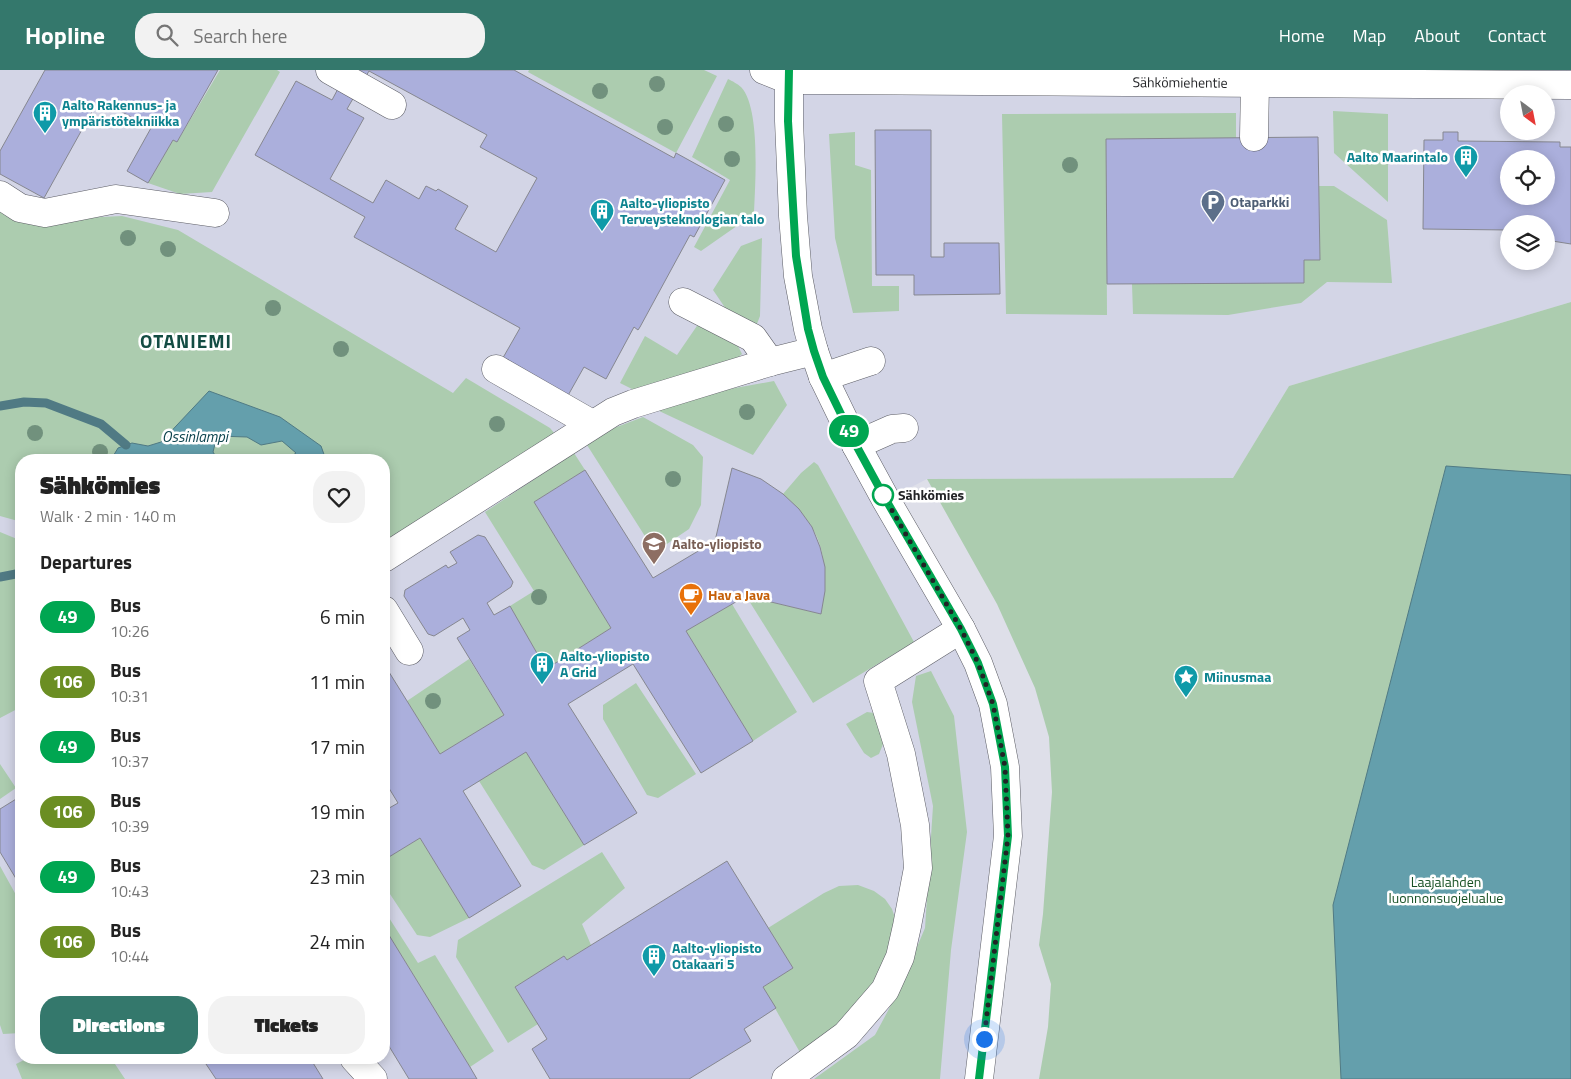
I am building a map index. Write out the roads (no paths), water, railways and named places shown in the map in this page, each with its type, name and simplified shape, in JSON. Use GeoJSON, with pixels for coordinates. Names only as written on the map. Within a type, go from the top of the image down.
{"type":"FeatureCollection","features":[{"type":"Feature","properties":{"kind":"street"},"geometry":{"type":"LineString","coordinates":[[330,70],[392,105]]}},
{"type":"Feature","properties":{"kind":"street"},"geometry":{"type":"LineString","coordinates":[[780,73],[788,121],[797,266],[808,329],[814,351],[823,377],[856,445],[961,629],[978,663],[993,704],[1005,767],[1008,836],[979,1079]]}},
{"type":"Feature","properties":{"kind":"street","name":"Sähkömiehentie"},"geometry":{"type":"LineString","coordinates":[[780,73],[1255,84],[1440,77],[1571,85]]}},
{"type":"Feature","properties":{"kind":"street"},"geometry":{"type":"LineString","coordinates":[[1254,137],[1255,84]]}},
{"type":"Feature","properties":{"kind":"street"},"geometry":{"type":"LineString","coordinates":[[0,195],[20,208],[45,213],[116,199],[215,213]]}},
{"type":"Feature","properties":{"kind":"street"},"geometry":{"type":"LineString","coordinates":[[683,302],[753,338],[770,362]]}},
{"type":"Feature","properties":{"kind":"street"},"geometry":{"type":"LineString","coordinates":[[390,554],[564,444],[592,424],[634,404],[770,362],[814,351]]}},
{"type":"Feature","properties":{"kind":"street"},"geometry":{"type":"LineString","coordinates":[[823,377],[871,361]]}},
{"type":"Feature","properties":{"kind":"street"},"geometry":{"type":"LineString","coordinates":[[496,369],[592,424]]}},
{"type":"Feature","properties":{"kind":"street"},"geometry":{"type":"LineString","coordinates":[[856,445],[892,429],[904,428]]}},
{"type":"Feature","properties":{"kind":"street"},"geometry":{"type":"LineString","coordinates":[[390,620],[409,651]]}},
{"type":"Feature","properties":{"kind":"street"},"geometry":{"type":"LineString","coordinates":[[786,1079],[846,1036],[885,990],[900,958],[918,868],[915,825],[901,754],[878,681],[961,629]]}},
{"type":"Feature","properties":{"kind":"street"},"geometry":{"type":"LineString","coordinates":[[359,1064],[373,1079]]}},
{"type":"Feature","properties":{"kind":"water","name":"Ossinlampi"},"geometry":{"type":"Polygon","coordinates":[[[209,391],[280,417],[321,446],[324,454],[295,454],[296,453],[282,441],[261,445],[247,437],[217,436],[213,452],[214,454],[114,454],[118,448],[132,443],[148,446],[161,442],[209,391]]]}},
{"type":"Feature","properties":{"kind":"water","name":"Laajalahden luonnonsuojelualue"},"geometry":{"type":"Polygon","coordinates":[[[1446,466],[1571,475],[1571,1079],[1341,1079],[1333,905],[1446,466]]]}},
{"type":"Feature","properties":{"kind":"waterway"},"geometry":{"type":"LineString","coordinates":[[0,406],[24,402],[46,403],[101,424],[126,445]]}},
{"type":"Feature","properties":{"kind":"waterway"},"geometry":{"type":"LineString","coordinates":[[0,577],[15,574]]}},
{"type":"Feature","properties":{"kind":"place","name":"Aalto Rakennus- ja ympäristötekniikka"},"geometry":{"type":"Point","coordinates":[45,134]}},
{"type":"Feature","properties":{"kind":"place","name":"Aalto Maarintalo"},"geometry":{"type":"Point","coordinates":[1466,178]}},
{"type":"Feature","properties":{"kind":"place","name":"Otaparkki"},"geometry":{"type":"Point","coordinates":[1213,223]}},
{"type":"Feature","properties":{"kind":"place","name":"Aalto-yliopisto Terveysteknologian talo"},"geometry":{"type":"Point","coordinates":[602,232]}},
{"type":"Feature","properties":{"kind":"place","name":"Sähkömies"},"geometry":{"type":"Point","coordinates":[883,495]}},
{"type":"Feature","properties":{"kind":"place","name":"Aalto-yliopisto"},"geometry":{"type":"Point","coordinates":[654,565]}},
{"type":"Feature","properties":{"kind":"place","name":"Hav a Java"},"geometry":{"type":"Point","coordinates":[691,616]}},
{"type":"Feature","properties":{"kind":"place","name":"Aalto-yliopisto A Grid"},"geometry":{"type":"Point","coordinates":[542,685]}},
{"type":"Feature","properties":{"kind":"place","name":"Miinusmaa"},"geometry":{"type":"Point","coordinates":[1186,698]}},
{"type":"Feature","properties":{"kind":"place","name":"Aalto-yliopisto Otakaari 5"},"geometry":{"type":"Point","coordinates":[654,977]}},
{"type":"Feature","properties":{"kind":"district","name":"OTANIEMI"},"geometry":{"type":"Point","coordinates":[186,341]}}]}
